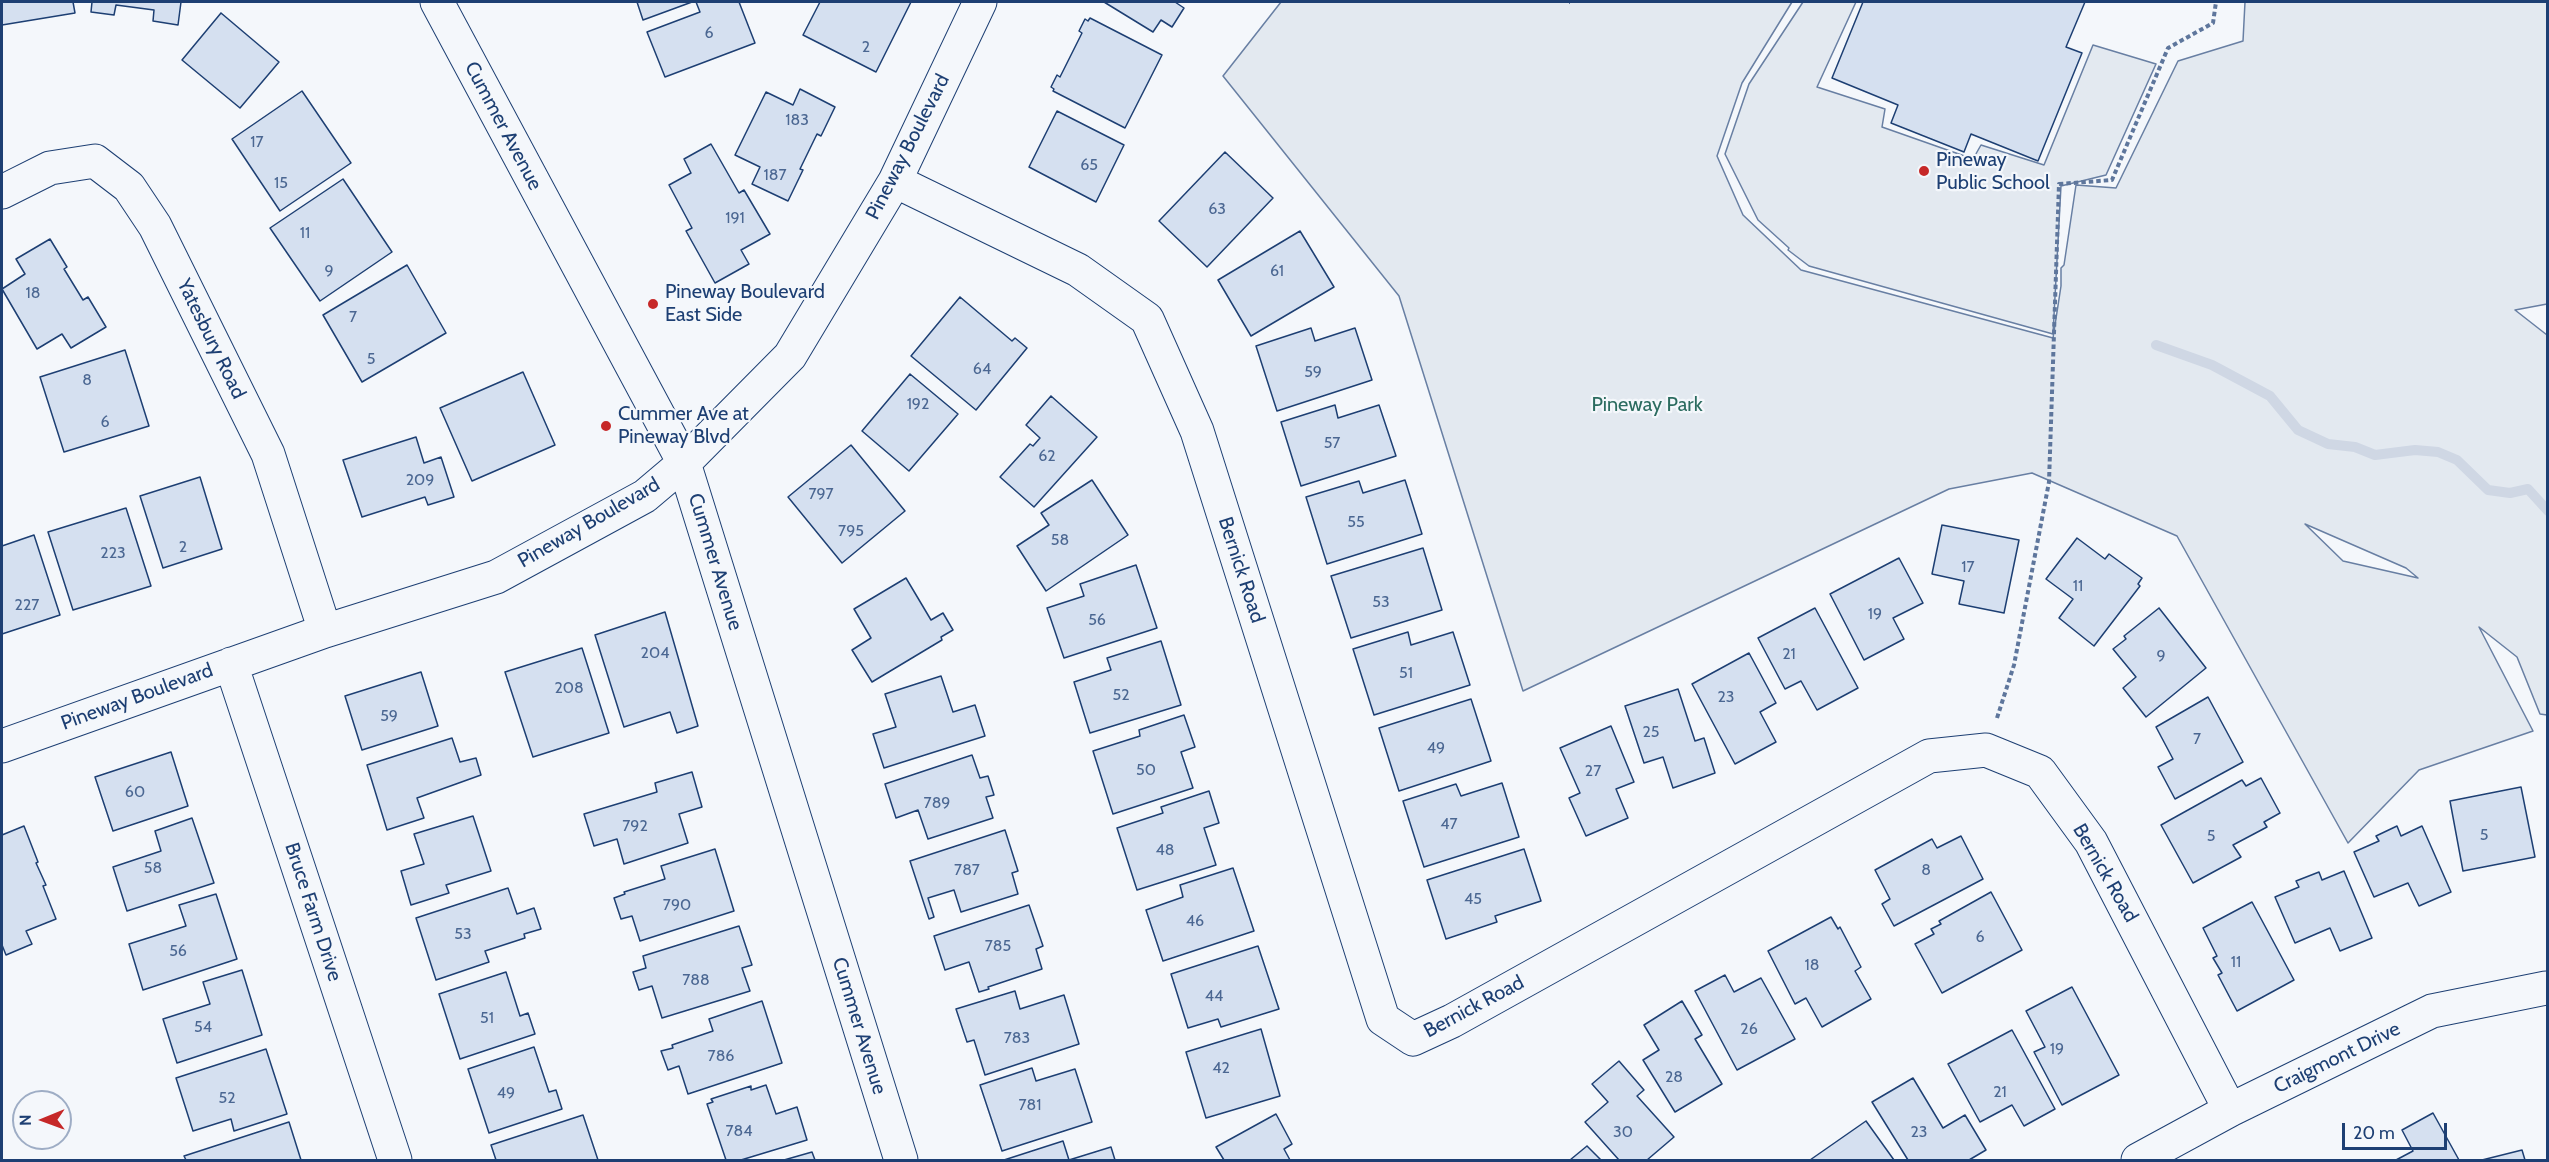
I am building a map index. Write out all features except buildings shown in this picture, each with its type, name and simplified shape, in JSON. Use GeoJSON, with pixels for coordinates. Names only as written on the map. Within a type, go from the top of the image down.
{"type":"FeatureCollection","features":[{"type":"Feature","properties":{"kind":"street","name":"Cummer Avenue"},"geometry":{"type":"LineString","coordinates":[[437,2],[684,464],[902,1161]]}},
{"type":"Feature","properties":{"kind":"street","name":"Pineway Boulevard"},"geometry":{"type":"LineString","coordinates":[[2,746],[326,631],[496,578],[645,496],[684,464],[790,356],[895,181],[980,2]]}},
{"type":"Feature","properties":{"kind":"street","name":"Yatesbury Road"},"geometry":{"type":"LineString","coordinates":[[2,192],[50,168],[95,161],[129,187],[155,226],[268,454],[326,631]]}},
{"type":"Feature","properties":{"kind":"street","name":"Bernick Road"},"geometry":{"type":"LineString","coordinates":[[895,181],[1078,270],[1147,319],[1197,431],[1383,1019],[1413,1039],[1462,1015],[1929,756],[1986,750],[2040,772],[2091,842],[2230,1110]]}},
{"type":"Feature","properties":{"kind":"street","name":"Bruce Farm Drive"},"geometry":{"type":"LineString","coordinates":[[231,664],[395,1161]]}},
{"type":"Feature","properties":{"kind":"street","name":"Craigmont Drive"},"geometry":{"type":"LineString","coordinates":[[2138,1161],[2230,1110],[2432,1011],[2546,988]]}},
{"type":"Feature","properties":{"kind":"path"},"geometry":{"type":"LineString","coordinates":[[1986,750],[2014,665],[2049,482],[2058,184],[2112,180],[2168,48],[2213,23],[2216,2]]}},
{"type":"Feature","properties":{"kind":"green space","name":"Pineway Park"},"geometry":{"type":"Polygon","coordinates":[[[1281,2],[1792,2],[1742,83],[1717,156],[1743,215],[1801,270],[2053,338],[2061,286],[2061,268],[2064,265],[2076,185],[2116,188],[2178,61],[2243,41],[2245,2],[2547,2],[2547,304],[2515,310],[2547,335],[2547,715],[2540,714],[2517,657],[2479,627],[2533,731],[2419,770],[2348,843],[2177,536],[2032,473],[1949,489],[1523,691],[1399,296],[1223,76],[1281,2]],[[2305,524],[2343,561],[2418,578],[2406,568],[2305,524]]]}},
{"type":"Feature","properties":{"kind":"green space"},"geometry":{"type":"Polygon","coordinates":[[[1803,2],[1856,2],[1817,87],[1885,109],[1882,127],[1973,159],[1981,145],[2044,165],[2093,45],[2156,64],[2106,175],[2061,186],[2053,334],[1809,266],[1788,250],[1789,248],[1758,220],[1725,154],[1749,84],[1803,2]]]}},
{"type":"Feature","properties":{"kind":"waterway"},"geometry":{"type":"LineString","coordinates":[[2156,345],[2212,365],[2270,396],[2298,430],[2328,444],[2355,447],[2375,455],[2415,450],[2438,452],[2457,460],[2488,490],[2510,493],[2528,489],[2548,511]]}},
{"type":"Feature","properties":{"kind":"place","name":"Pineway Public School"},"geometry":{"type":"Point","coordinates":[1924,171]}},
{"type":"Feature","properties":{"kind":"place","name":"Pineway Boulevard East Side"},"geometry":{"type":"Point","coordinates":[653,304]}},
{"type":"Feature","properties":{"kind":"place","name":"Cummer Ave at Pineway Blvd"},"geometry":{"type":"Point","coordinates":[606,426]}}]}
